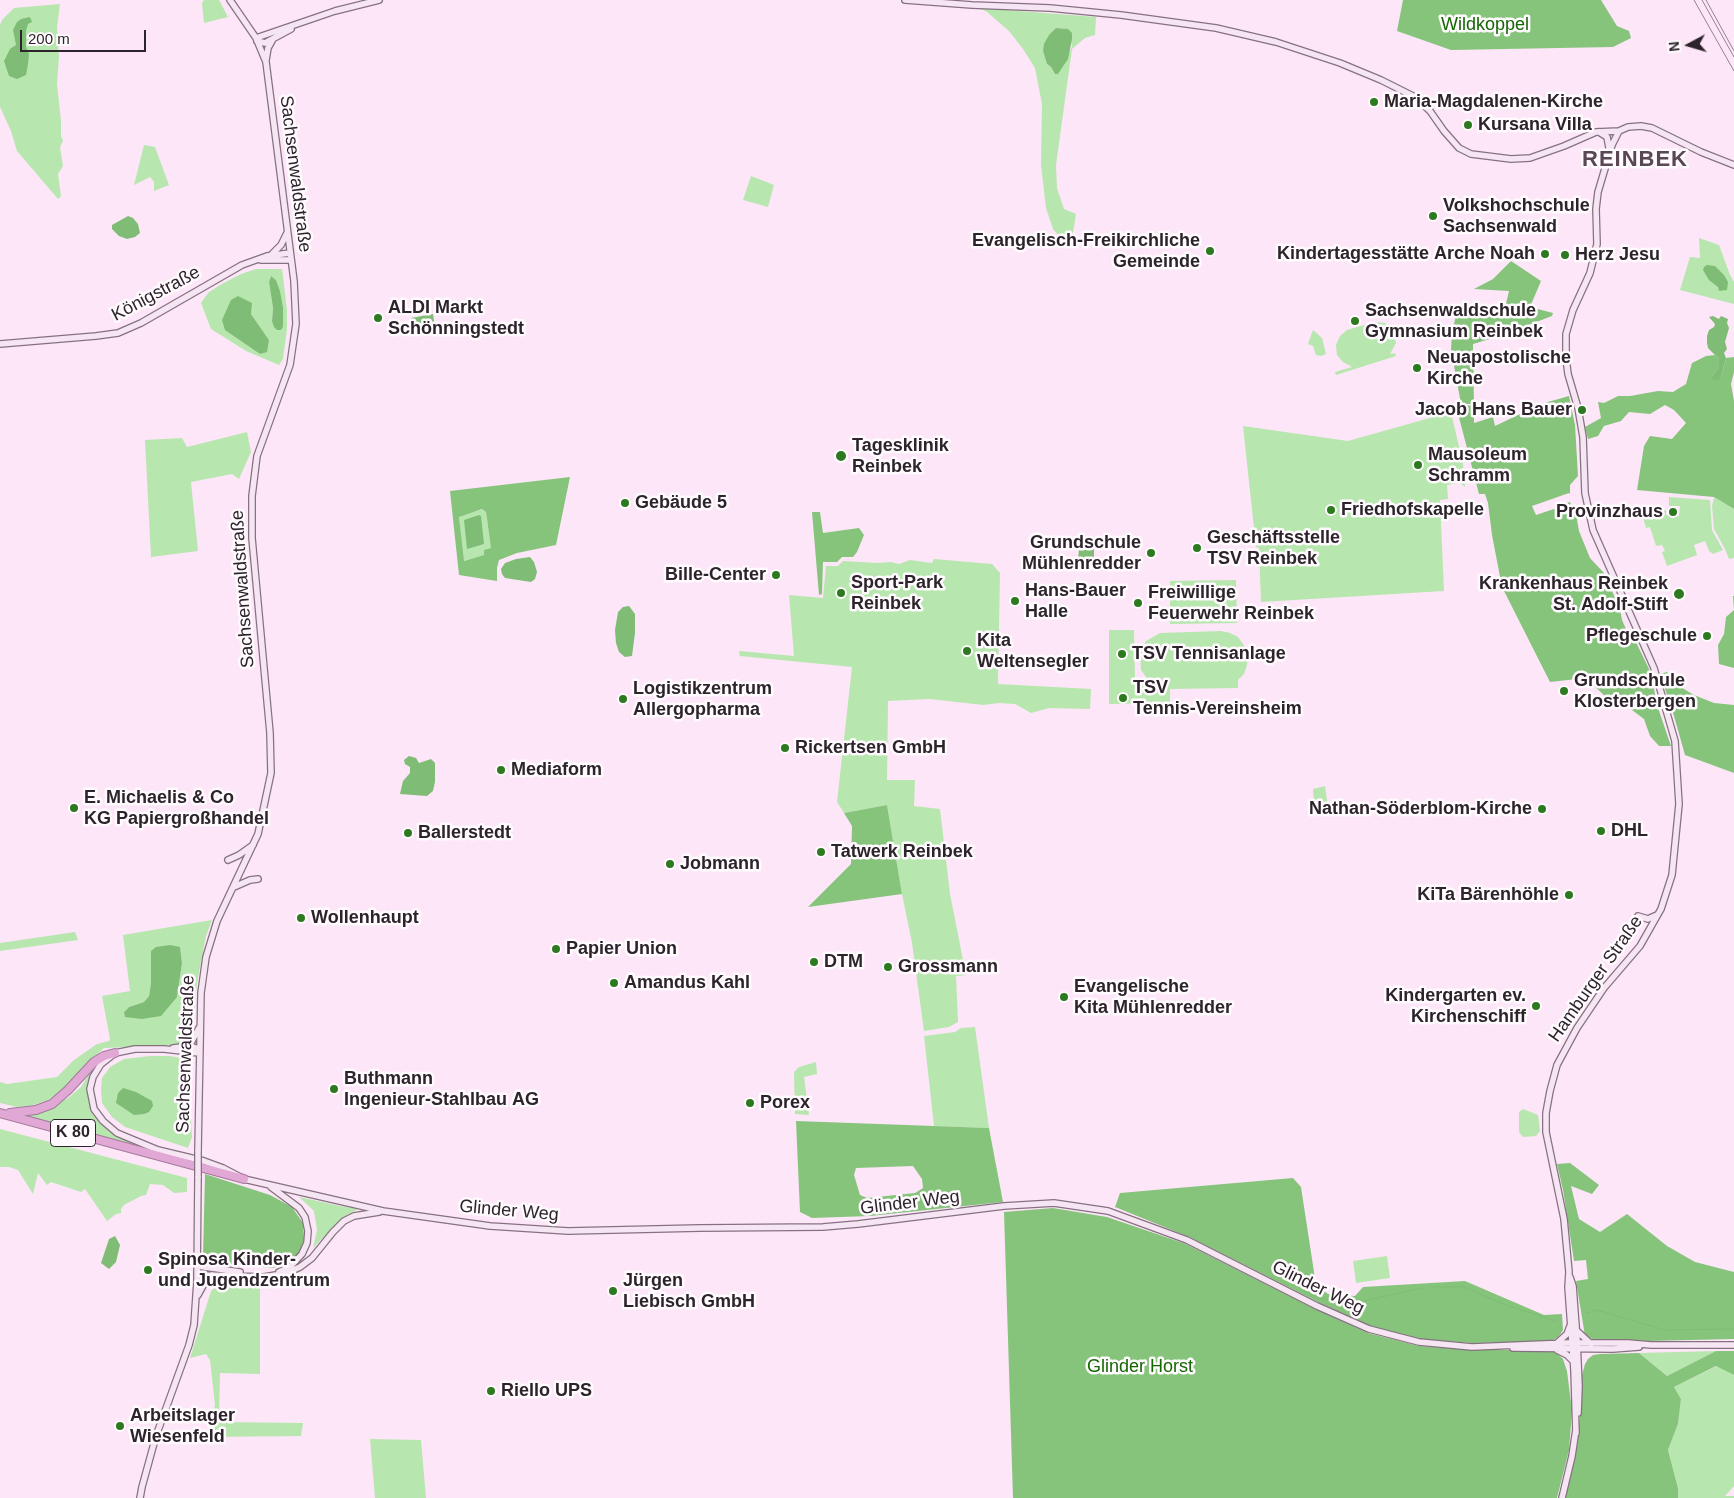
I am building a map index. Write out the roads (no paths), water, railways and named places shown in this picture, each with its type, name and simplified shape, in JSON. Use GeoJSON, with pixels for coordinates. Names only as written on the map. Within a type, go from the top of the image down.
{"type":"FeatureCollection","features":[{"type":"Feature","properties":{"kind":"highway"},"geometry":{"type":"LineString","coordinates":[[2,1113],[36,1110],[52,1104],[94,1062],[114,1053]]}},
{"type":"Feature","properties":{"kind":"highway","name":"K 80"},"geometry":{"type":"LineString","coordinates":[[2,1113],[244,1178]]}},
{"type":"Feature","properties":{"kind":"main road","name":"Sachsenwaldstraße"},"geometry":{"type":"LineString","coordinates":[[140,1498],[156,1436],[191,1340],[196,1317],[199,1053],[201,994],[206,957],[217,921],[255,843],[264,813],[271,774],[270,733],[252,538],[252,496],[257,456],[279,400],[293,351],[296,324],[295,294],[266,62],[257,40],[230,0]]}},
{"type":"Feature","properties":{"kind":"main road"},"geometry":{"type":"LineString","coordinates":[[257,40],[334,11],[379,0]]}},
{"type":"Feature","properties":{"kind":"main road"},"geometry":{"type":"LineString","coordinates":[[905,0],[1121,14],[1246,34],[1276,42],[1355,70],[1415,97],[1430,111],[1459,148],[1471,154],[1492,158],[1525,159],[1599,132],[1618,131],[1633,126],[1652,128],[1701,152],[1734,165]]}},
{"type":"Feature","properties":{"kind":"main road"},"geometry":{"type":"LineString","coordinates":[[257,40],[263,43],[300,24]]}},
{"type":"Feature","properties":{"kind":"main road"},"geometry":{"type":"LineString","coordinates":[[266,62],[268,48],[273,39]]}},
{"type":"Feature","properties":{"kind":"main road","name":"Hamburger Straße"},"geometry":{"type":"LineString","coordinates":[[1575,1346],[1576,1330],[1563,1206],[1547,1140],[1546,1113],[1550,1091],[1562,1053],[1577,1028],[1604,988],[1640,946],[1657,915],[1669,886],[1676,842],[1679,804],[1675,741],[1654,668],[1593,530],[1585,493],[1583,436],[1566,358],[1566,334],[1573,310],[1590,273],[1596,244],[1598,192],[1618,131]]}},
{"type":"Feature","properties":{"kind":"main road"},"geometry":{"type":"LineString","coordinates":[[1599,132],[1607,137],[1611,148]]}},
{"type":"Feature","properties":{"kind":"main road"},"geometry":{"type":"LineString","coordinates":[[1610,132],[1612,136],[1611,148]]}},
{"type":"Feature","properties":{"kind":"main road"},"geometry":{"type":"LineString","coordinates":[[272,255],[281,245],[287,231]]}},
{"type":"Feature","properties":{"kind":"main road","name":"Königstraße"},"geometry":{"type":"LineString","coordinates":[[0,344],[118,333],[141,323],[242,265],[272,255],[290,253]]}},
{"type":"Feature","properties":{"kind":"main road"},"geometry":{"type":"LineString","coordinates":[[257,260],[291,260]]}},
{"type":"Feature","properties":{"kind":"main road"},"geometry":{"type":"LineString","coordinates":[[228,860],[239,855],[255,843]]}},
{"type":"Feature","properties":{"kind":"main road"},"geometry":{"type":"LineString","coordinates":[[232,888],[250,880],[258,879]]}},
{"type":"Feature","properties":{"kind":"main road"},"geometry":{"type":"LineString","coordinates":[[1638,916],[1648,919],[1657,915]]}},
{"type":"Feature","properties":{"kind":"main road"},"geometry":{"type":"LineString","coordinates":[[184,1046],[192,1041],[200,1026]]}},
{"type":"Feature","properties":{"kind":"main road"},"geometry":{"type":"LineString","coordinates":[[164,1050],[184,1046],[194,1047],[199,1053]]}},
{"type":"Feature","properties":{"kind":"main road"},"geometry":{"type":"LineString","coordinates":[[114,1053],[135,1050],[164,1050],[199,1053]]}},
{"type":"Feature","properties":{"kind":"main road","name":"Glinder Weg"},"geometry":{"type":"LineString","coordinates":[[114,1053],[101,1064],[91,1083],[94,1109],[102,1121],[117,1133],[138,1143],[213,1165],[244,1178],[383,1211],[490,1226],[568,1231],[836,1226],[1004,1206],[1054,1203],[1108,1211],[1187,1240],[1317,1306],[1369,1330],[1419,1342],[1472,1347],[1555,1346]]}},
{"type":"Feature","properties":{"kind":"main road"},"geometry":{"type":"LineString","coordinates":[[197,1269],[267,1274],[285,1270],[299,1259],[308,1237],[305,1218],[294,1203],[268,1185]]}},
{"type":"Feature","properties":{"kind":"main road"},"geometry":{"type":"LineString","coordinates":[[197,1269],[212,1275],[264,1277],[287,1273],[300,1267],[312,1258],[344,1221],[360,1214],[383,1211]]}},
{"type":"Feature","properties":{"kind":"main road","name":"Hamburger Straße"},"geometry":{"type":"LineString","coordinates":[[1562,1498],[1572,1456],[1579,1404],[1568,1287],[1569,1272]]}},
{"type":"Feature","properties":{"kind":"main road"},"geometry":{"type":"LineString","coordinates":[[196,1299],[205,1282],[212,1275]]}},
{"type":"Feature","properties":{"kind":"main road"},"geometry":{"type":"LineString","coordinates":[[1571,1322],[1567,1334],[1555,1346],[1576,1363],[1591,1346],[1576,1330]]}},
{"type":"Feature","properties":{"kind":"main road","name":"K 80"},"geometry":{"type":"LineString","coordinates":[[1555,1346],[1629,1348],[1651,1345],[1734,1345]]}},
{"type":"Feature","properties":{"kind":"waterway"},"geometry":{"type":"LineString","coordinates":[[1268,1269],[1295,1282],[1304,1291],[1317,1298],[1354,1303],[1423,1288]]}},
{"type":"Feature","properties":{"kind":"waterway"},"geometry":{"type":"LineString","coordinates":[[1432,1287],[1464,1287],[1503,1304],[1556,1321]]}},
{"type":"Feature","properties":{"kind":"waterway"},"geometry":{"type":"LineString","coordinates":[[1587,1313],[1597,1310],[1665,1330],[1734,1329]]}},
{"type":"Feature","properties":{"kind":"tram line"},"geometry":{"type":"LineString","coordinates":[[1694,0],[1734,71]]}},
{"type":"Feature","properties":{"kind":"tram line"},"geometry":{"type":"LineString","coordinates":[[1702,0],[1734,57]]}},
{"type":"Feature","properties":{"kind":"railway"},"geometry":{"type":"LineString","coordinates":[[1706,0],[1734,51]]}},
{"type":"Feature","properties":{"kind":"place","name":"Maria-Magdalenen-Kirche"},"geometry":{"type":"Point","coordinates":[1374,102]}},
{"type":"Feature","properties":{"kind":"place","name":"Kursana Villa"},"geometry":{"type":"Point","coordinates":[1468,125]}},
{"type":"Feature","properties":{"kind":"place","name":"Volkshochschule Sachsenwald"},"geometry":{"type":"Point","coordinates":[1433,216]}},
{"type":"Feature","properties":{"kind":"place","name":"Evangelisch-Freikirchliche Gemeinde"},"geometry":{"type":"Point","coordinates":[1210,251]}},
{"type":"Feature","properties":{"kind":"place","name":"Kindertagesstätte Arche Noah"},"geometry":{"type":"Point","coordinates":[1545,254]}},
{"type":"Feature","properties":{"kind":"place","name":"Herz Jesu"},"geometry":{"type":"Point","coordinates":[1565,255]}},
{"type":"Feature","properties":{"kind":"place","name":"ALDI Markt Schönningstedt"},"geometry":{"type":"Point","coordinates":[378,318]}},
{"type":"Feature","properties":{"kind":"place","name":"Sachsenwaldschule Gymnasium Reinbek"},"geometry":{"type":"Point","coordinates":[1355,321]}},
{"type":"Feature","properties":{"kind":"place","name":"Neuapostolische Kirche"},"geometry":{"type":"Point","coordinates":[1417,368]}},
{"type":"Feature","properties":{"kind":"place","name":"Jacob Hans Bauer"},"geometry":{"type":"Point","coordinates":[1582,410]}},
{"type":"Feature","properties":{"kind":"place","name":"Tagesklinik Reinbek"},"geometry":{"type":"Point","coordinates":[841,456]}},
{"type":"Feature","properties":{"kind":"place","name":"Mausoleum Schramm"},"geometry":{"type":"Point","coordinates":[1418,465]}},
{"type":"Feature","properties":{"kind":"place","name":"Gebäude 5"},"geometry":{"type":"Point","coordinates":[625,503]}},
{"type":"Feature","properties":{"kind":"place","name":"Friedhofskapelle"},"geometry":{"type":"Point","coordinates":[1331,510]}},
{"type":"Feature","properties":{"kind":"place","name":"Provinzhaus"},"geometry":{"type":"Point","coordinates":[1673,512]}},
{"type":"Feature","properties":{"kind":"place","name":"Geschäftsstelle TSV Reinbek"},"geometry":{"type":"Point","coordinates":[1197,548]}},
{"type":"Feature","properties":{"kind":"place","name":"Grundschule Mühlenredder"},"geometry":{"type":"Point","coordinates":[1151,553]}},
{"type":"Feature","properties":{"kind":"place","name":"Bille-Center"},"geometry":{"type":"Point","coordinates":[776,575]}},
{"type":"Feature","properties":{"kind":"place","name":"Sport-Park Reinbek"},"geometry":{"type":"Point","coordinates":[841,593]}},
{"type":"Feature","properties":{"kind":"place","name":"Krankenhaus Reinbek St. Adolf-Stift"},"geometry":{"type":"Point","coordinates":[1679,594]}},
{"type":"Feature","properties":{"kind":"place","name":"Hans-Bauer Halle"},"geometry":{"type":"Point","coordinates":[1015,601]}},
{"type":"Feature","properties":{"kind":"place","name":"Freiwillige Feuerwehr Reinbek"},"geometry":{"type":"Point","coordinates":[1138,603]}},
{"type":"Feature","properties":{"kind":"place","name":"Pflegeschule"},"geometry":{"type":"Point","coordinates":[1707,636]}},
{"type":"Feature","properties":{"kind":"place","name":"Kita Weltensegler"},"geometry":{"type":"Point","coordinates":[967,651]}},
{"type":"Feature","properties":{"kind":"place","name":"TSV Tennisanlage"},"geometry":{"type":"Point","coordinates":[1122,654]}},
{"type":"Feature","properties":{"kind":"place","name":"Grundschule Klosterbergen"},"geometry":{"type":"Point","coordinates":[1564,691]}},
{"type":"Feature","properties":{"kind":"place","name":"TSV Tennis-Vereinsheim"},"geometry":{"type":"Point","coordinates":[1123,698]}},
{"type":"Feature","properties":{"kind":"place","name":"Logistikzentrum Allergopharma"},"geometry":{"type":"Point","coordinates":[623,699]}},
{"type":"Feature","properties":{"kind":"place","name":"Rickertsen GmbH"},"geometry":{"type":"Point","coordinates":[785,748]}},
{"type":"Feature","properties":{"kind":"place","name":"Mediaform"},"geometry":{"type":"Point","coordinates":[501,770]}},
{"type":"Feature","properties":{"kind":"place","name":"E. Michaelis & Co KG Papiergroßhandel"},"geometry":{"type":"Point","coordinates":[74,808]}},
{"type":"Feature","properties":{"kind":"place","name":"Nathan-Söderblom-Kirche"},"geometry":{"type":"Point","coordinates":[1542,809]}},
{"type":"Feature","properties":{"kind":"place","name":"DHL"},"geometry":{"type":"Point","coordinates":[1601,831]}},
{"type":"Feature","properties":{"kind":"place","name":"Ballerstedt"},"geometry":{"type":"Point","coordinates":[408,833]}},
{"type":"Feature","properties":{"kind":"place","name":"Tatwerk Reinbek"},"geometry":{"type":"Point","coordinates":[821,852]}},
{"type":"Feature","properties":{"kind":"place","name":"Jobmann"},"geometry":{"type":"Point","coordinates":[670,864]}},
{"type":"Feature","properties":{"kind":"place","name":"KiTa Bärenhöhle"},"geometry":{"type":"Point","coordinates":[1569,895]}},
{"type":"Feature","properties":{"kind":"place","name":"Wollenhaupt"},"geometry":{"type":"Point","coordinates":[301,918]}},
{"type":"Feature","properties":{"kind":"place","name":"Papier Union"},"geometry":{"type":"Point","coordinates":[556,949]}},
{"type":"Feature","properties":{"kind":"place","name":"DTM"},"geometry":{"type":"Point","coordinates":[814,962]}},
{"type":"Feature","properties":{"kind":"place","name":"Grossmann"},"geometry":{"type":"Point","coordinates":[888,967]}},
{"type":"Feature","properties":{"kind":"place","name":"Amandus Kahl"},"geometry":{"type":"Point","coordinates":[614,983]}},
{"type":"Feature","properties":{"kind":"place","name":"Evangelische Kita Mühlenredder"},"geometry":{"type":"Point","coordinates":[1064,997]}},
{"type":"Feature","properties":{"kind":"place","name":"Kindergarten ev. Kirchenschiff"},"geometry":{"type":"Point","coordinates":[1536,1006]}},
{"type":"Feature","properties":{"kind":"place","name":"Buthmann Ingenieur-Stahlbau AG"},"geometry":{"type":"Point","coordinates":[334,1089]}},
{"type":"Feature","properties":{"kind":"place","name":"Porex"},"geometry":{"type":"Point","coordinates":[750,1103]}},
{"type":"Feature","properties":{"kind":"place","name":"Spinosa Kinder- und Jugendzentrum"},"geometry":{"type":"Point","coordinates":[148,1270]}},
{"type":"Feature","properties":{"kind":"place","name":"Jürgen Liebisch GmbH"},"geometry":{"type":"Point","coordinates":[613,1291]}},
{"type":"Feature","properties":{"kind":"place","name":"Riello UPS"},"geometry":{"type":"Point","coordinates":[491,1391]}},
{"type":"Feature","properties":{"kind":"place","name":"Arbeitslager Wiesenfeld"},"geometry":{"type":"Point","coordinates":[120,1426]}},
{"type":"Feature","properties":{"kind":"district","name":"REINBEK"},"geometry":{"type":"Point","coordinates":[1635,160]}},
{"type":"Feature","properties":{"kind":"park label","name":"Wildkoppel"},"geometry":{"type":"Point","coordinates":[1485,25]}},
{"type":"Feature","properties":{"kind":"park label","name":"Glinder Horst"},"geometry":{"type":"Point","coordinates":[1140,1367]}}]}
